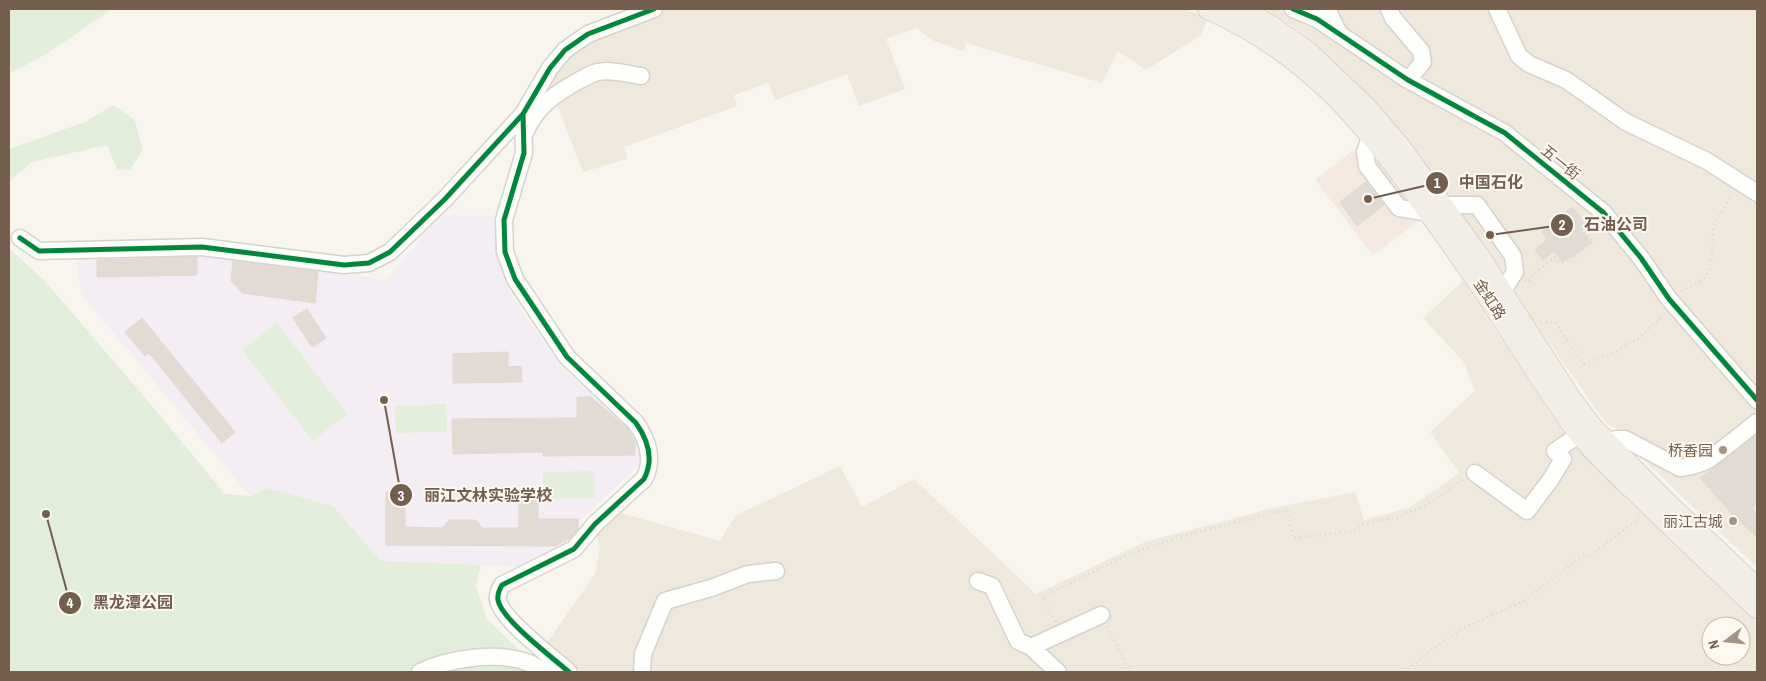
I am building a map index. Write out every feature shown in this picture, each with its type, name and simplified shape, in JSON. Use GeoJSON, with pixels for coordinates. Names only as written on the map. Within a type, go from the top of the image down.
{"type":"FeatureCollection","features":[{"type":"Feature","properties":{"kind":"main road","name":"金虹路"},"geometry":{"type":"LineString","coordinates":[[1208,9],[1262,37],[1300,63],[1338,98],[1479,256],[1571,399],[1605,441],[1757,588]]}},
{"type":"Feature","properties":{"kind":"main road","name":"金虹路"},"geometry":{"type":"LineString","coordinates":[[1242,9],[1296,42],[1348,88],[1401,148],[1467,264],[1559,408],[1595,451],[1757,608]]}},
{"type":"Feature","properties":{"kind":"street"},"geometry":{"type":"LineString","coordinates":[[20,238],[39,251],[202,247],[344,265],[369,264],[390,252],[446,199],[522,114],[550,68],[572,44],[588,34],[654,9]]}},
{"type":"Feature","properties":{"kind":"street","name":"五一街"},"geometry":{"type":"LineString","coordinates":[[1293,9],[1316,19],[1408,80],[1505,134],[1604,213],[1641,258],[1672,302],[1757,400]]}},
{"type":"Feature","properties":{"kind":"street"},"geometry":{"type":"LineString","coordinates":[[1327,9],[1339,33]]}},
{"type":"Feature","properties":{"kind":"street"},"geometry":{"type":"LineString","coordinates":[[1389,9],[1393,18],[1421,51],[1423,58],[1423,62],[1408,80]]}},
{"type":"Feature","properties":{"kind":"street"},"geometry":{"type":"LineString","coordinates":[[1497,9],[1519,56],[1524,60],[1566,80],[1626,122],[1707,161],[1757,193]]}},
{"type":"Feature","properties":{"kind":"street"},"geometry":{"type":"LineString","coordinates":[[523,138],[533,117],[559,91],[597,72],[611,71],[641,76]]}},
{"type":"Feature","properties":{"kind":"street"},"geometry":{"type":"LineString","coordinates":[[522,114],[524,153],[504,220],[505,252],[509,266],[515,279],[567,357],[636,423],[642,432],[650,455],[648,473],[644,479],[595,524],[577,546],[565,554],[502,585],[498,593],[499,604],[509,619],[569,672]]}},
{"type":"Feature","properties":{"kind":"street"},"geometry":{"type":"LineString","coordinates":[[1436,209],[1477,205],[1513,256],[1514,272],[1502,292]]}},
{"type":"Feature","properties":{"kind":"street"},"geometry":{"type":"LineString","coordinates":[[1605,441],[1625,439],[1680,468],[1702,463],[1710,459],[1757,422]]}},
{"type":"Feature","properties":{"kind":"street"},"geometry":{"type":"LineString","coordinates":[[1475,473],[1527,510],[1551,479],[1563,459],[1555,451],[1580,434]]}},
{"type":"Feature","properties":{"kind":"street"},"geometry":{"type":"LineString","coordinates":[[642,672],[643,654],[665,601],[711,588],[748,574],[776,570]]}},
{"type":"Feature","properties":{"kind":"street"},"geometry":{"type":"LineString","coordinates":[[978,581],[992,586],[1018,641],[1032,647],[1058,672]]}},
{"type":"Feature","properties":{"kind":"street"},"geometry":{"type":"LineString","coordinates":[[1032,647],[1062,635],[1101,615]]}},
{"type":"Feature","properties":{"kind":"street"},"geometry":{"type":"LineString","coordinates":[[420,672],[452,661],[483,658],[521,661],[547,672]]}},
{"type":"Feature","properties":{"kind":"path"},"geometry":{"type":"LineString","coordinates":[[1527,331],[1541,323],[1555,322],[1584,364],[1614,353],[1640,337],[1672,302],[1704,279],[1710,267],[1714,226],[1724,207],[1742,183]]}},
{"type":"Feature","properties":{"kind":"path"},"geometry":{"type":"LineString","coordinates":[[1528,282],[1537,271],[1555,257],[1561,263],[1576,256],[1592,242],[1583,230],[1604,213]]}},
{"type":"Feature","properties":{"kind":"path"},"geometry":{"type":"LineString","coordinates":[[1062,635],[1042,597],[1127,554],[1186,535],[1287,510],[1293,538],[1354,531],[1364,524],[1391,520],[1414,512],[1475,473]]}},
{"type":"Feature","properties":{"kind":"path"},"geometry":{"type":"LineString","coordinates":[[1404,672],[1443,641],[1464,628],[1522,602],[1585,554],[1589,557],[1652,507]]}},
{"type":"Feature","properties":{"kind":"path"},"geometry":{"type":"LineString","coordinates":[[1101,615],[1131,672]]}},
{"type":"Feature","properties":{"kind":"shaded area"},"geometry":{"type":"Polygon","coordinates":[[[668,9],[1183,9],[1208,17],[1201,35],[1146,70],[1118,51],[1102,83],[966,43],[964,51],[934,41],[916,28],[886,39],[905,89],[859,106],[847,74],[775,100],[768,83],[734,95],[737,106],[624,147],[627,159],[583,172],[549,84],[579,46],[668,9]]]}},
{"type":"Feature","properties":{"kind":"shaded area"},"geometry":{"type":"Polygon","coordinates":[[[1266,9],[1757,9],[1757,417],[1706,458],[1682,462],[1606,423],[1430,175],[1376,104],[1318,47],[1298,30],[1266,9]]]}},
{"type":"Feature","properties":{"kind":"shaded area"},"geometry":{"type":"Polygon","coordinates":[[[1363,143],[1421,219],[1373,255],[1315,180],[1363,143]]]}},
{"type":"Feature","properties":{"kind":"shaded area"},"geometry":{"type":"Polygon","coordinates":[[[441,215],[493,216],[498,261],[512,297],[561,366],[636,434],[642,462],[581,519],[579,537],[520,567],[381,561],[333,506],[268,488],[250,496],[81,294],[76,258],[203,255],[386,280],[441,215]]]}},
{"type":"Feature","properties":{"kind":"shaded area"},"geometry":{"type":"Polygon","coordinates":[[[1463,281],[1553,418],[1593,466],[1757,621],[1757,672],[582,672],[546,644],[595,574],[600,548],[596,536],[621,513],[720,541],[735,516],[840,466],[862,507],[914,479],[1036,594],[1145,542],[1273,508],[1355,492],[1364,520],[1409,508],[1459,473],[1430,432],[1475,391],[1463,361],[1423,318],[1463,281]]]}},
{"type":"Feature","properties":{"kind":"shaded area","name":"丽江古城"},"geometry":{"type":"Polygon","coordinates":[[[1757,426],[1757,567],[1648,464],[1655,459],[1684,475],[1757,426]]]}},
{"type":"Feature","properties":{"kind":"green space"},"geometry":{"type":"Polygon","coordinates":[[[9,9],[112,9],[48,53],[9,74],[9,9]]]}},
{"type":"Feature","properties":{"kind":"green space"},"geometry":{"type":"Polygon","coordinates":[[[113,105],[134,119],[143,149],[130,170],[117,169],[107,145],[32,162],[9,182],[9,149],[85,122],[113,105]]]}},
{"type":"Feature","properties":{"kind":"green space"},"geometry":{"type":"Polygon","coordinates":[[[9,246],[43,279],[225,494],[250,496],[268,488],[333,506],[381,561],[481,565],[476,586],[487,619],[541,672],[9,672],[9,246]]]}},
{"type":"Feature","properties":{"kind":"green space"},"geometry":{"type":"Polygon","coordinates":[[[277,323],[347,414],[313,441],[242,350],[277,323]]]}},
{"type":"Feature","properties":{"kind":"green space"},"geometry":{"type":"Polygon","coordinates":[[[446,404],[447,432],[396,433],[395,406],[446,404]]]}},
{"type":"Feature","properties":{"kind":"green space"},"geometry":{"type":"Polygon","coordinates":[[[594,471],[595,498],[544,499],[543,472],[594,471]]]}},
{"type":"Feature","properties":{"kind":"building"},"geometry":{"type":"Polygon","coordinates":[[[1366,182],[1384,205],[1357,226],[1340,202],[1366,182]]]}},
{"type":"Feature","properties":{"kind":"building"},"geometry":{"type":"Polygon","coordinates":[[[1572,207],[1587,225],[1581,230],[1591,242],[1573,257],[1571,255],[1563,262],[1554,251],[1543,260],[1535,250],[1547,239],[1542,232],[1572,207]]]}},
{"type":"Feature","properties":{"kind":"building"},"geometry":{"type":"Polygon","coordinates":[[[197,257],[197,275],[97,277],[97,260],[197,257]]]}},
{"type":"Feature","properties":{"kind":"building"},"geometry":{"type":"Polygon","coordinates":[[[233,261],[318,272],[315,303],[242,293],[231,281],[233,261]]]}},
{"type":"Feature","properties":{"kind":"building"},"geometry":{"type":"Polygon","coordinates":[[[307,309],[326,338],[312,347],[293,318],[307,309]]]}},
{"type":"Feature","properties":{"kind":"building"},"geometry":{"type":"Polygon","coordinates":[[[142,318],[235,432],[222,443],[149,353],[145,356],[125,332],[142,318]]]}},
{"type":"Feature","properties":{"kind":"building"},"geometry":{"type":"Polygon","coordinates":[[[508,352],[508,367],[521,366],[522,382],[453,383],[453,354],[508,352]]]}},
{"type":"Feature","properties":{"kind":"building"},"geometry":{"type":"Polygon","coordinates":[[[577,397],[591,397],[628,429],[635,443],[635,455],[543,456],[543,452],[453,454],[452,419],[577,418],[577,397]]]}},
{"type":"Feature","properties":{"kind":"building"},"geometry":{"type":"Polygon","coordinates":[[[1757,435],[1757,503],[1752,509],[1757,514],[1757,537],[1732,514],[1700,478],[1757,435]]]}},
{"type":"Feature","properties":{"kind":"building"},"geometry":{"type":"Polygon","coordinates":[[[386,492],[405,493],[405,527],[442,528],[449,520],[475,520],[483,528],[519,528],[519,492],[538,492],[538,519],[578,519],[578,529],[570,538],[555,546],[386,545],[386,492]]]}},
{"type":"Feature","properties":{"kind":"cycle path"},"geometry":{"type":"LineString","coordinates":[[20,238],[39,251],[202,247],[344,265],[369,263],[390,252],[445,199],[523,114],[550,68],[565,50],[588,34],[654,9]]}},
{"type":"Feature","properties":{"kind":"cycle path"},"geometry":{"type":"LineString","coordinates":[[1293,9],[1317,19],[1408,80],[1505,133],[1604,213],[1641,258],[1669,299],[1757,400]]}},
{"type":"Feature","properties":{"kind":"cycle path"},"geometry":{"type":"LineString","coordinates":[[523,114],[524,153],[504,220],[505,252],[515,279],[567,357],[636,423],[644,436],[649,457],[649,465],[644,479],[595,524],[574,549],[502,585],[499,590],[498,600],[508,617],[529,638],[569,672]]}},
{"type":"Feature","properties":{"kind":"place","name":"中国石化"},"geometry":{"type":"Point","coordinates":[1368,199]}},
{"type":"Feature","properties":{"kind":"place","name":"石油公司"},"geometry":{"type":"Point","coordinates":[1490,235]}},
{"type":"Feature","properties":{"kind":"place","name":"丽江文林实验学校"},"geometry":{"type":"Point","coordinates":[384,400]}},
{"type":"Feature","properties":{"kind":"place","name":"桥香园"},"geometry":{"type":"Point","coordinates":[1723,450]}},
{"type":"Feature","properties":{"kind":"place","name":"黑龙潭公园"},"geometry":{"type":"Point","coordinates":[46,514]}},
{"type":"Feature","properties":{"kind":"place","name":"丽江古城"},"geometry":{"type":"Point","coordinates":[1733,521]}}]}
